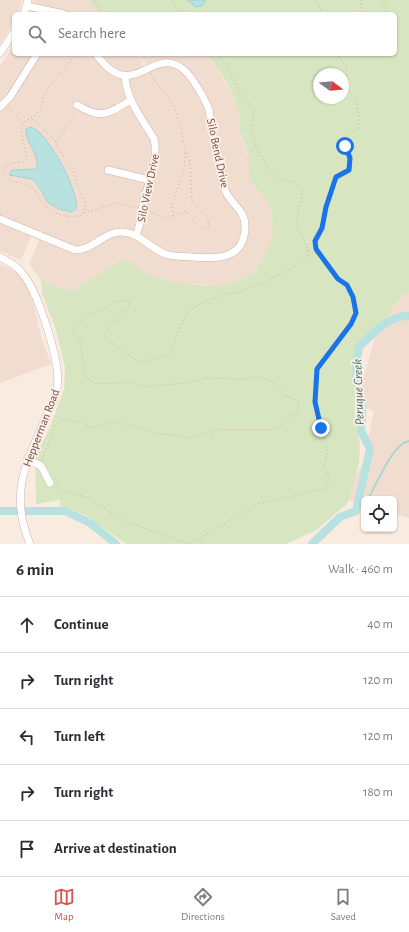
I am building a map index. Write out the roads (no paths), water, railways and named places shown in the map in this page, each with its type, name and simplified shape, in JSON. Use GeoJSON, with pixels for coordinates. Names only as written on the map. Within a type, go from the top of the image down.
{"type":"FeatureCollection","features":[{"type":"Feature","properties":{"kind":"street"},"geometry":{"type":"LineString","coordinates":[[28,3],[56,12]]}},
{"type":"Feature","properties":{"kind":"street"},"geometry":{"type":"LineString","coordinates":[[0,53],[12,35]]}},
{"type":"Feature","properties":{"kind":"street"},"geometry":{"type":"LineString","coordinates":[[4,107],[36,56]]}},
{"type":"Feature","properties":{"kind":"street"},"geometry":{"type":"LineString","coordinates":[[98,56],[109,70],[125,77]]}},
{"type":"Feature","properties":{"kind":"street","name":"Silo Bend Drive"},"geometry":{"type":"LineString","coordinates":[[0,219],[75,250],[87,249],[115,233],[120,232],[136,235],[164,254],[220,258],[226,257],[238,247],[244,236],[245,224],[241,211],[229,198],[224,188],[221,159],[214,141],[208,108],[190,76],[176,65],[166,63],[155,65],[138,74],[125,77]]}},
{"type":"Feature","properties":{"kind":"street","name":"Silo View Drive"},"geometry":{"type":"LineString","coordinates":[[125,77],[126,89],[131,100],[154,140],[156,155],[149,180],[141,223],[136,235]]}},
{"type":"Feature","properties":{"kind":"street"},"geometry":{"type":"LineString","coordinates":[[77,105],[91,114],[102,114],[112,111],[131,100]]}},
{"type":"Feature","properties":{"kind":"street"},"geometry":{"type":"LineString","coordinates":[[108,170],[149,180]]}},
{"type":"Feature","properties":{"kind":"street","name":"Hepperman Road"},"geometry":{"type":"LineString","coordinates":[[0,257],[22,272],[33,289],[57,366],[57,388],[28,459],[20,493],[20,514],[30,544]]}},
{"type":"Feature","properties":{"kind":"street"},"geometry":{"type":"LineString","coordinates":[[28,459],[41,466],[53,483]]}},
{"type":"Feature","properties":{"kind":"water"},"geometry":{"type":"Polygon","coordinates":[[[187,0],[205,0],[203,5],[196,7],[187,0]]]}},
{"type":"Feature","properties":{"kind":"water"},"geometry":{"type":"Polygon","coordinates":[[[31,127],[38,131],[46,140],[54,151],[68,177],[76,201],[76,209],[72,212],[59,209],[47,202],[42,191],[33,179],[9,175],[12,170],[37,169],[35,153],[26,134],[26,129],[31,127]]]}},
{"type":"Feature","properties":{"kind":"waterway","name":"Peruque Creek"},"geometry":{"type":"LineString","coordinates":[[312,544],[340,517],[356,511],[370,449],[361,431],[362,411],[356,368],[359,347],[381,326],[394,319],[409,316]]}},
{"type":"Feature","properties":{"kind":"waterway"},"geometry":{"type":"LineString","coordinates":[[370,496],[391,457],[403,443],[409,441]]}},
{"type":"Feature","properties":{"kind":"waterway","name":"Peruque Creek"},"geometry":{"type":"LineString","coordinates":[[356,511],[361,506]]}},
{"type":"Feature","properties":{"kind":"waterway","name":"Peruque Creek"},"geometry":{"type":"LineString","coordinates":[[0,511],[65,511],[90,523],[116,544]]}}]}
